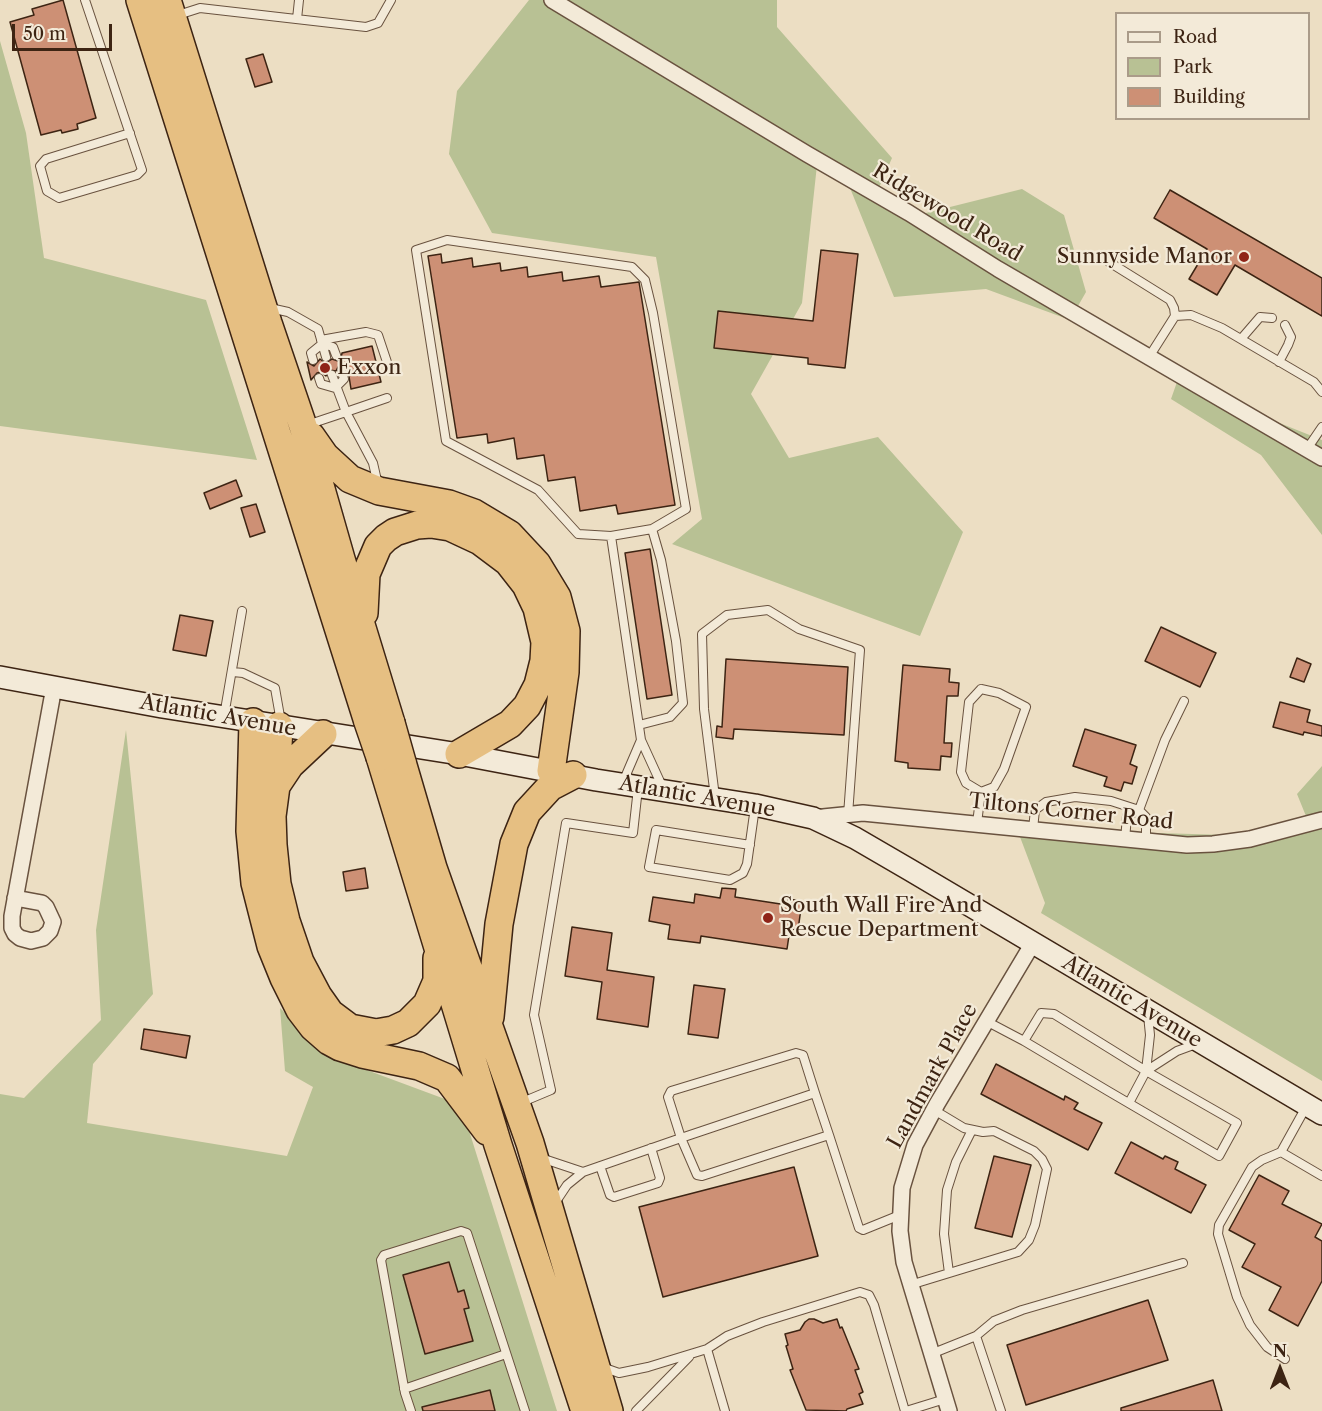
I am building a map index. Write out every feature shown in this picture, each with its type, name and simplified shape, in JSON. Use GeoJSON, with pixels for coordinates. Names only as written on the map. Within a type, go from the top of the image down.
{"type":"FeatureCollection","features":[{"type":"Feature","properties":{"kind":"highway"},"geometry":{"type":"LineString","coordinates":[[140,0],[380,723],[437,945],[498,1145],[585,1411]]}},
{"type":"Feature","properties":{"kind":"highway"},"geometry":{"type":"LineString","coordinates":[[172,5],[263,306],[303,426],[340,559],[364,632],[380,723]]}},
{"type":"Feature","properties":{"kind":"highway"},"geometry":{"type":"LineString","coordinates":[[303,426],[337,469],[362,486],[449,504],[483,518],[509,534],[525,549],[549,581],[563,614],[567,648],[562,773],[527,812],[514,844],[499,924],[489,1028]]}},
{"type":"Feature","properties":{"kind":"highway"},"geometry":{"type":"LineString","coordinates":[[364,632],[366,573],[371,558],[386,537],[411,526],[431,524],[450,527],[465,533],[495,551],[517,573],[532,595],[542,621],[545,642],[544,661],[538,686],[527,706],[514,720],[459,754]]}},
{"type":"Feature","properties":{"kind":"highway"},"geometry":{"type":"LineString","coordinates":[[271,725],[276,786],[272,816],[277,884],[286,921],[300,962],[330,1013],[350,1028],[364,1032],[376,1033],[393,1030],[408,1023],[427,1004],[436,981],[437,945]]}},
{"type":"Feature","properties":{"kind":"highway"},"geometry":{"type":"LineString","coordinates":[[271,725],[250,831],[255,883],[271,946],[300,1010],[313,1027],[340,1047],[419,1066],[447,1078],[498,1145]]}},
{"type":"Feature","properties":{"kind":"highway"},"geometry":{"type":"LineString","coordinates":[[276,786],[290,765],[323,734]]}},
{"type":"Feature","properties":{"kind":"highway"},"geometry":{"type":"LineString","coordinates":[[391,759],[433,868],[533,1155],[609,1411]]}},
{"type":"Feature","properties":{"kind":"main road","name":"Atlantic Avenue"},"geometry":{"type":"LineString","coordinates":[[0,677],[323,734],[459,754],[813,818],[855,838],[1314,1110]]}},
{"type":"Feature","properties":{"kind":"street","name":"Ridgewood Road"},"geometry":{"type":"LineString","coordinates":[[552,0],[909,213],[998,269],[1322,458]]}},
{"type":"Feature","properties":{"kind":"street"},"geometry":{"type":"LineString","coordinates":[[15,898],[54,687]]}},
{"type":"Feature","properties":{"kind":"street","name":"Tiltons Corner Road"},"geometry":{"type":"LineString","coordinates":[[813,818],[863,813],[1146,842],[1214,844],[1267,836],[1322,820]]}},
{"type":"Feature","properties":{"kind":"street","name":"Landmark Place"},"geometry":{"type":"LineString","coordinates":[[947,1405],[904,1262],[900,1215],[902,1188],[915,1144],[1033,943]]}},
{"type":"Feature","properties":{"kind":"lane"},"geometry":{"type":"LineString","coordinates":[[86,0],[130,133],[142,170],[137,175],[59,198],[47,191],[40,166],[46,159],[130,133]]}},
{"type":"Feature","properties":{"kind":"lane"},"geometry":{"type":"LineString","coordinates":[[297,19],[299,0]]}},
{"type":"Feature","properties":{"kind":"lane"},"geometry":{"type":"LineString","coordinates":[[172,5],[366,27],[378,22],[389,1]]}},
{"type":"Feature","properties":{"kind":"lane"},"geometry":{"type":"LineString","coordinates":[[447,240],[632,267],[645,280],[653,313],[686,509],[652,529],[611,536],[578,534],[538,490],[446,441],[416,250],[447,240]]}},
{"type":"Feature","properties":{"kind":"lane"},"geometry":{"type":"LineString","coordinates":[[1109,262],[1170,300],[1174,308],[1175,316],[1149,357]]}},
{"type":"Feature","properties":{"kind":"lane"},"geometry":{"type":"LineString","coordinates":[[263,306],[288,312],[318,329],[326,357]]}},
{"type":"Feature","properties":{"kind":"lane"},"geometry":{"type":"LineString","coordinates":[[1175,316],[1191,315],[1222,328],[1314,382],[1322,392]]}},
{"type":"Feature","properties":{"kind":"lane"},"geometry":{"type":"LineString","coordinates":[[1241,339],[1260,317],[1272,318]]}},
{"type":"Feature","properties":{"kind":"lane"},"geometry":{"type":"LineString","coordinates":[[1279,362],[1291,337],[1285,325]]}},
{"type":"Feature","properties":{"kind":"lane"},"geometry":{"type":"LineString","coordinates":[[313,360],[311,353],[322,342],[366,332],[378,335],[387,362]]}},
{"type":"Feature","properties":{"kind":"lane"},"geometry":{"type":"LineString","coordinates":[[322,342],[333,347],[336,355]]}},
{"type":"Feature","properties":{"kind":"lane"},"geometry":{"type":"LineString","coordinates":[[335,388],[344,379],[342,372]]}},
{"type":"Feature","properties":{"kind":"lane"},"geometry":{"type":"LineString","coordinates":[[332,375],[346,412],[374,463],[379,491]]}},
{"type":"Feature","properties":{"kind":"lane"},"geometry":{"type":"LineString","coordinates":[[319,378],[321,384],[335,388]]}},
{"type":"Feature","properties":{"kind":"lane"},"geometry":{"type":"LineString","coordinates":[[303,426],[387,398]]}},
{"type":"Feature","properties":{"kind":"lane"},"geometry":{"type":"LineString","coordinates":[[1307,449],[1322,427]]}},
{"type":"Feature","properties":{"kind":"lane"},"geometry":{"type":"LineString","coordinates":[[639,725],[670,717],[683,703],[676,641],[661,560],[652,529]]}},
{"type":"Feature","properties":{"kind":"lane"},"geometry":{"type":"LineString","coordinates":[[611,536],[641,740],[664,791]]}},
{"type":"Feature","properties":{"kind":"lane"},"geometry":{"type":"LineString","coordinates":[[715,799],[704,710],[702,634],[727,615],[768,609],[799,629],[860,650],[848,815]]}},
{"type":"Feature","properties":{"kind":"lane"},"geometry":{"type":"LineString","coordinates":[[224,716],[242,611]]}},
{"type":"Feature","properties":{"kind":"lane"},"geometry":{"type":"LineString","coordinates":[[233,672],[275,688],[271,725]]}},
{"type":"Feature","properties":{"kind":"lane"},"geometry":{"type":"LineString","coordinates":[[981,689],[999,693],[1026,707],[1004,769],[994,787],[981,792],[966,783],[961,772],[969,702],[981,689]]}},
{"type":"Feature","properties":{"kind":"lane"},"geometry":{"type":"LineString","coordinates":[[1125,840],[1127,816],[1139,810],[1165,740],[1184,701]]}},
{"type":"Feature","properties":{"kind":"lane"},"geometry":{"type":"LineString","coordinates":[[516,1105],[551,1090],[534,1015],[566,823],[633,832],[630,785],[641,740]]}},
{"type":"Feature","properties":{"kind":"lane"},"geometry":{"type":"LineString","coordinates":[[977,823],[981,792]]}},
{"type":"Feature","properties":{"kind":"lane"},"geometry":{"type":"LineString","coordinates":[[1033,829],[1035,810],[1046,802],[1076,797],[1111,801],[1139,810],[1146,817],[1146,842]]}},
{"type":"Feature","properties":{"kind":"lane"},"geometry":{"type":"LineString","coordinates":[[750,845],[656,830],[649,867],[729,880],[743,873],[747,864],[750,845],[755,806]]}},
{"type":"Feature","properties":{"kind":"lane"},"geometry":{"type":"LineString","coordinates":[[1129,1102],[1146,1071],[1150,1035],[1147,1011]]}},
{"type":"Feature","properties":{"kind":"lane"},"geometry":{"type":"LineString","coordinates":[[987,1021],[1219,1156],[1237,1123],[1146,1071],[1054,1014],[1041,1012],[1024,1041]]}},
{"type":"Feature","properties":{"kind":"lane"},"geometry":{"type":"LineString","coordinates":[[1146,1071],[1177,1051],[1201,1042]]}},
{"type":"Feature","properties":{"kind":"lane"},"geometry":{"type":"LineString","coordinates":[[829,1134],[702,1176],[697,1175],[681,1138],[668,1097],[671,1091],[796,1053],[803,1055],[829,1134],[859,1228],[862,1230],[900,1215]]}},
{"type":"Feature","properties":{"kind":"lane"},"geometry":{"type":"LineString","coordinates":[[549,1211],[567,1185],[583,1172],[815,1093]]}},
{"type":"Feature","properties":{"kind":"lane"},"geometry":{"type":"LineString","coordinates":[[910,1285],[1018,1252],[1029,1240],[1035,1225],[1047,1169],[1042,1158],[1034,1151],[994,1131],[972,1130],[957,1124],[934,1110]]}},
{"type":"Feature","properties":{"kind":"lane"},"geometry":{"type":"LineString","coordinates":[[1285,1359],[1267,1347],[1250,1325],[1237,1297],[1218,1234],[1219,1225],[1252,1167],[1281,1152],[1314,1110]]}},
{"type":"Feature","properties":{"kind":"lane"},"geometry":{"type":"LineString","coordinates":[[949,1273],[944,1234],[947,1190],[956,1162],[972,1130]]}},
{"type":"Feature","properties":{"kind":"lane"},"geometry":{"type":"LineString","coordinates":[[600,1166],[610,1195],[614,1197],[658,1183],[660,1178],[651,1148]]}},
{"type":"Feature","properties":{"kind":"lane"},"geometry":{"type":"LineString","coordinates":[[1281,1152],[1322,1176]]}},
{"type":"Feature","properties":{"kind":"lane"},"geometry":{"type":"LineString","coordinates":[[533,1155],[583,1172]]}},
{"type":"Feature","properties":{"kind":"lane"},"geometry":{"type":"LineString","coordinates":[[411,1411],[404,1389],[381,1260],[384,1255],[461,1231],[467,1233],[525,1411]]}},
{"type":"Feature","properties":{"kind":"lane"},"geometry":{"type":"LineString","coordinates":[[931,1354],[976,1336],[994,1321],[1022,1310],[1183,1263]]}},
{"type":"Feature","properties":{"kind":"lane"},"geometry":{"type":"LineString","coordinates":[[594,1364],[619,1373],[648,1367],[692,1355],[707,1349],[727,1336],[764,1322],[860,1292],[869,1295],[874,1305],[906,1411],[947,1405]]}},
{"type":"Feature","properties":{"kind":"lane"},"geometry":{"type":"LineString","coordinates":[[976,1336],[1001,1411]]}},
{"type":"Feature","properties":{"kind":"lane"},"geometry":{"type":"LineString","coordinates":[[707,1349],[725,1411]]}},
{"type":"Feature","properties":{"kind":"lane"},"geometry":{"type":"LineString","coordinates":[[404,1389],[506,1354]]}},
{"type":"Feature","properties":{"kind":"lane"},"geometry":{"type":"LineString","coordinates":[[636,1411],[692,1355]]}},
{"type":"Feature","properties":{"kind":"green space"},"geometry":{"type":"Polygon","coordinates":[[[529,0],[777,0],[777,27],[892,158],[874,199],[906,218],[1022,189],[1064,215],[1086,292],[1070,320],[986,289],[894,297],[848,183],[817,165],[802,303],[751,394],[789,458],[878,437],[963,532],[920,636],[672,544],[702,519],[656,257],[492,233],[449,154],[457,91],[529,0]]]}},
{"type":"Feature","properties":{"kind":"green space"},"geometry":{"type":"Polygon","coordinates":[[[0,41],[26,133],[44,258],[206,300],[257,460],[0,426],[0,41]]]}},
{"type":"Feature","properties":{"kind":"green space"},"geometry":{"type":"Polygon","coordinates":[[[1177,382],[1322,440],[1322,535],[1261,455],[1171,399],[1177,382]]]}},
{"type":"Feature","properties":{"kind":"green space"},"geometry":{"type":"Polygon","coordinates":[[[126,730],[153,994],[93,1064],[87,1123],[287,1156],[313,1087],[285,1071],[280,1008],[329,1056],[461,1105],[557,1411],[0,1411],[0,1094],[24,1098],[101,1020],[96,930],[126,730]]]}},
{"type":"Feature","properties":{"kind":"green space"},"geometry":{"type":"Polygon","coordinates":[[[1322,766],[1322,1081],[1041,913],[1045,903],[1017,829],[1262,836],[1308,821],[1297,794],[1322,766]]]}},
{"type":"Feature","properties":{"kind":"building"},"geometry":{"type":"Polygon","coordinates":[[[63,0],[96,118],[77,124],[78,129],[41,135],[10,22],[34,15],[32,9],[63,0]]]}},
{"type":"Feature","properties":{"kind":"building"},"geometry":{"type":"Polygon","coordinates":[[[263,54],[272,82],[255,87],[246,59],[263,54]]]}},
{"type":"Feature","properties":{"kind":"building","name":"Sunnyside Manor"},"geometry":{"type":"Polygon","coordinates":[[[1170,190],[1322,278],[1322,316],[1235,265],[1217,295],[1189,279],[1207,249],[1154,218],[1170,190]]]}},
{"type":"Feature","properties":{"kind":"building"},"geometry":{"type":"Polygon","coordinates":[[[821,250],[858,254],[845,368],[808,364],[808,358],[714,348],[718,311],[813,321],[821,250]]]}},
{"type":"Feature","properties":{"kind":"building"},"geometry":{"type":"Polygon","coordinates":[[[441,254],[442,263],[472,258],[473,267],[500,263],[501,271],[527,267],[528,277],[562,272],[563,281],[599,276],[601,287],[639,282],[675,505],[618,514],[616,505],[580,511],[575,477],[548,481],[544,455],[517,459],[514,438],[488,443],[487,434],[457,438],[428,256],[441,254]]]}},
{"type":"Feature","properties":{"kind":"building"},"geometry":{"type":"Polygon","coordinates":[[[372,346],[381,382],[351,389],[348,370],[343,366],[338,367],[336,371],[329,370],[326,376],[321,372],[317,373],[311,380],[307,362],[314,366],[320,359],[325,363],[332,359],[338,361],[342,353],[372,346]]]}},
{"type":"Feature","properties":{"kind":"building"},"geometry":{"type":"Polygon","coordinates":[[[236,480],[242,496],[210,509],[204,493],[236,480]]]}},
{"type":"Feature","properties":{"kind":"building"},"geometry":{"type":"Polygon","coordinates":[[[256,504],[265,532],[250,537],[241,508],[256,504]]]}},
{"type":"Feature","properties":{"kind":"building"},"geometry":{"type":"Polygon","coordinates":[[[650,549],[672,695],[647,699],[625,553],[650,549]]]}},
{"type":"Feature","properties":{"kind":"building"},"geometry":{"type":"Polygon","coordinates":[[[180,615],[213,621],[206,656],[173,650],[180,615]]]}},
{"type":"Feature","properties":{"kind":"building"},"geometry":{"type":"Polygon","coordinates":[[[1161,627],[1216,653],[1200,687],[1145,661],[1161,627]]]}},
{"type":"Feature","properties":{"kind":"building"},"geometry":{"type":"Polygon","coordinates":[[[1297,658],[1311,664],[1304,682],[1290,677],[1297,658]]]}},
{"type":"Feature","properties":{"kind":"building"},"geometry":{"type":"Polygon","coordinates":[[[726,659],[848,667],[844,735],[734,729],[733,739],[716,737],[717,726],[722,727],[726,659]]]}},
{"type":"Feature","properties":{"kind":"building"},"geometry":{"type":"Polygon","coordinates":[[[903,665],[950,669],[949,682],[959,683],[958,696],[947,696],[944,743],[952,743],[951,757],[941,756],[940,770],[908,768],[908,763],[895,761],[903,665]]]}},
{"type":"Feature","properties":{"kind":"building"},"geometry":{"type":"Polygon","coordinates":[[[1280,702],[1310,710],[1307,722],[1322,726],[1322,736],[1304,732],[1303,735],[1273,727],[1280,702]]]}},
{"type":"Feature","properties":{"kind":"building"},"geometry":{"type":"Polygon","coordinates":[[[1085,729],[1136,745],[1130,764],[1137,767],[1132,784],[1124,782],[1121,791],[1104,786],[1107,777],[1073,766],[1085,729]]]}},
{"type":"Feature","properties":{"kind":"building"},"geometry":{"type":"Polygon","coordinates":[[[365,868],[368,888],[346,891],[343,872],[365,868]]]}},
{"type":"Feature","properties":{"kind":"building"},"geometry":{"type":"Polygon","coordinates":[[[722,888],[736,889],[735,897],[787,905],[788,899],[802,901],[798,930],[790,929],[787,949],[701,936],[700,943],[668,939],[670,925],[649,921],[653,897],[694,903],[695,894],[720,898],[722,888]]]}},
{"type":"Feature","properties":{"kind":"building"},"geometry":{"type":"Polygon","coordinates":[[[572,927],[612,933],[607,970],[654,977],[648,1027],[597,1019],[602,982],[565,976],[572,927]]]}},
{"type":"Feature","properties":{"kind":"building"},"geometry":{"type":"Polygon","coordinates":[[[694,985],[725,989],[718,1038],[688,1034],[694,985]]]}},
{"type":"Feature","properties":{"kind":"building"},"geometry":{"type":"Polygon","coordinates":[[[144,1029],[190,1036],[186,1058],[141,1049],[144,1029]]]}},
{"type":"Feature","properties":{"kind":"building"},"geometry":{"type":"Polygon","coordinates":[[[996,1064],[1064,1100],[1065,1096],[1078,1103],[1074,1109],[1102,1123],[1088,1150],[981,1094],[996,1064]]]}},
{"type":"Feature","properties":{"kind":"building"},"geometry":{"type":"Polygon","coordinates":[[[1131,1142],[1163,1159],[1165,1156],[1178,1162],[1175,1169],[1206,1185],[1191,1213],[1115,1173],[1131,1142]]]}},
{"type":"Feature","properties":{"kind":"building"},"geometry":{"type":"Polygon","coordinates":[[[994,1156],[1031,1165],[1012,1237],[975,1228],[994,1156]]]}},
{"type":"Feature","properties":{"kind":"building"},"geometry":{"type":"Polygon","coordinates":[[[794,1167],[818,1256],[663,1297],[639,1207],[794,1167]]]}},
{"type":"Feature","properties":{"kind":"building"},"geometry":{"type":"Polygon","coordinates":[[[1259,1175],[1289,1191],[1282,1204],[1322,1224],[1315,1237],[1322,1241],[1322,1281],[1298,1326],[1269,1310],[1281,1287],[1242,1267],[1255,1244],[1229,1230],[1259,1175]]]}},
{"type":"Feature","properties":{"kind":"building"},"geometry":{"type":"Polygon","coordinates":[[[449,1262],[458,1292],[464,1290],[469,1308],[464,1309],[473,1341],[425,1354],[403,1275],[449,1262]]]}},
{"type":"Feature","properties":{"kind":"building"},"geometry":{"type":"Polygon","coordinates":[[[1148,1300],[1168,1360],[1026,1405],[1007,1345],[1148,1300]]]}},
{"type":"Feature","properties":{"kind":"building"},"geometry":{"type":"Polygon","coordinates":[[[809,1319],[823,1323],[837,1319],[859,1369],[855,1370],[863,1392],[859,1394],[863,1404],[846,1411],[806,1410],[790,1370],[793,1369],[785,1334],[800,1330],[809,1319]]]}},
{"type":"Feature","properties":{"kind":"building"},"geometry":{"type":"Polygon","coordinates":[[[1213,1380],[1222,1411],[1121,1411],[1121,1408],[1213,1380]]]}},
{"type":"Feature","properties":{"kind":"building"},"geometry":{"type":"Polygon","coordinates":[[[490,1390],[495,1411],[423,1411],[422,1407],[490,1390]]]}},
{"type":"Feature","properties":{"kind":"place","name":"Sunnyside Manor"},"geometry":{"type":"Point","coordinates":[1244,257]}},
{"type":"Feature","properties":{"kind":"place","name":"Exxon"},"geometry":{"type":"Point","coordinates":[325,368]}},
{"type":"Feature","properties":{"kind":"place","name":"South Wall Fire And Rescue Department"},"geometry":{"type":"Point","coordinates":[768,918]}}]}
